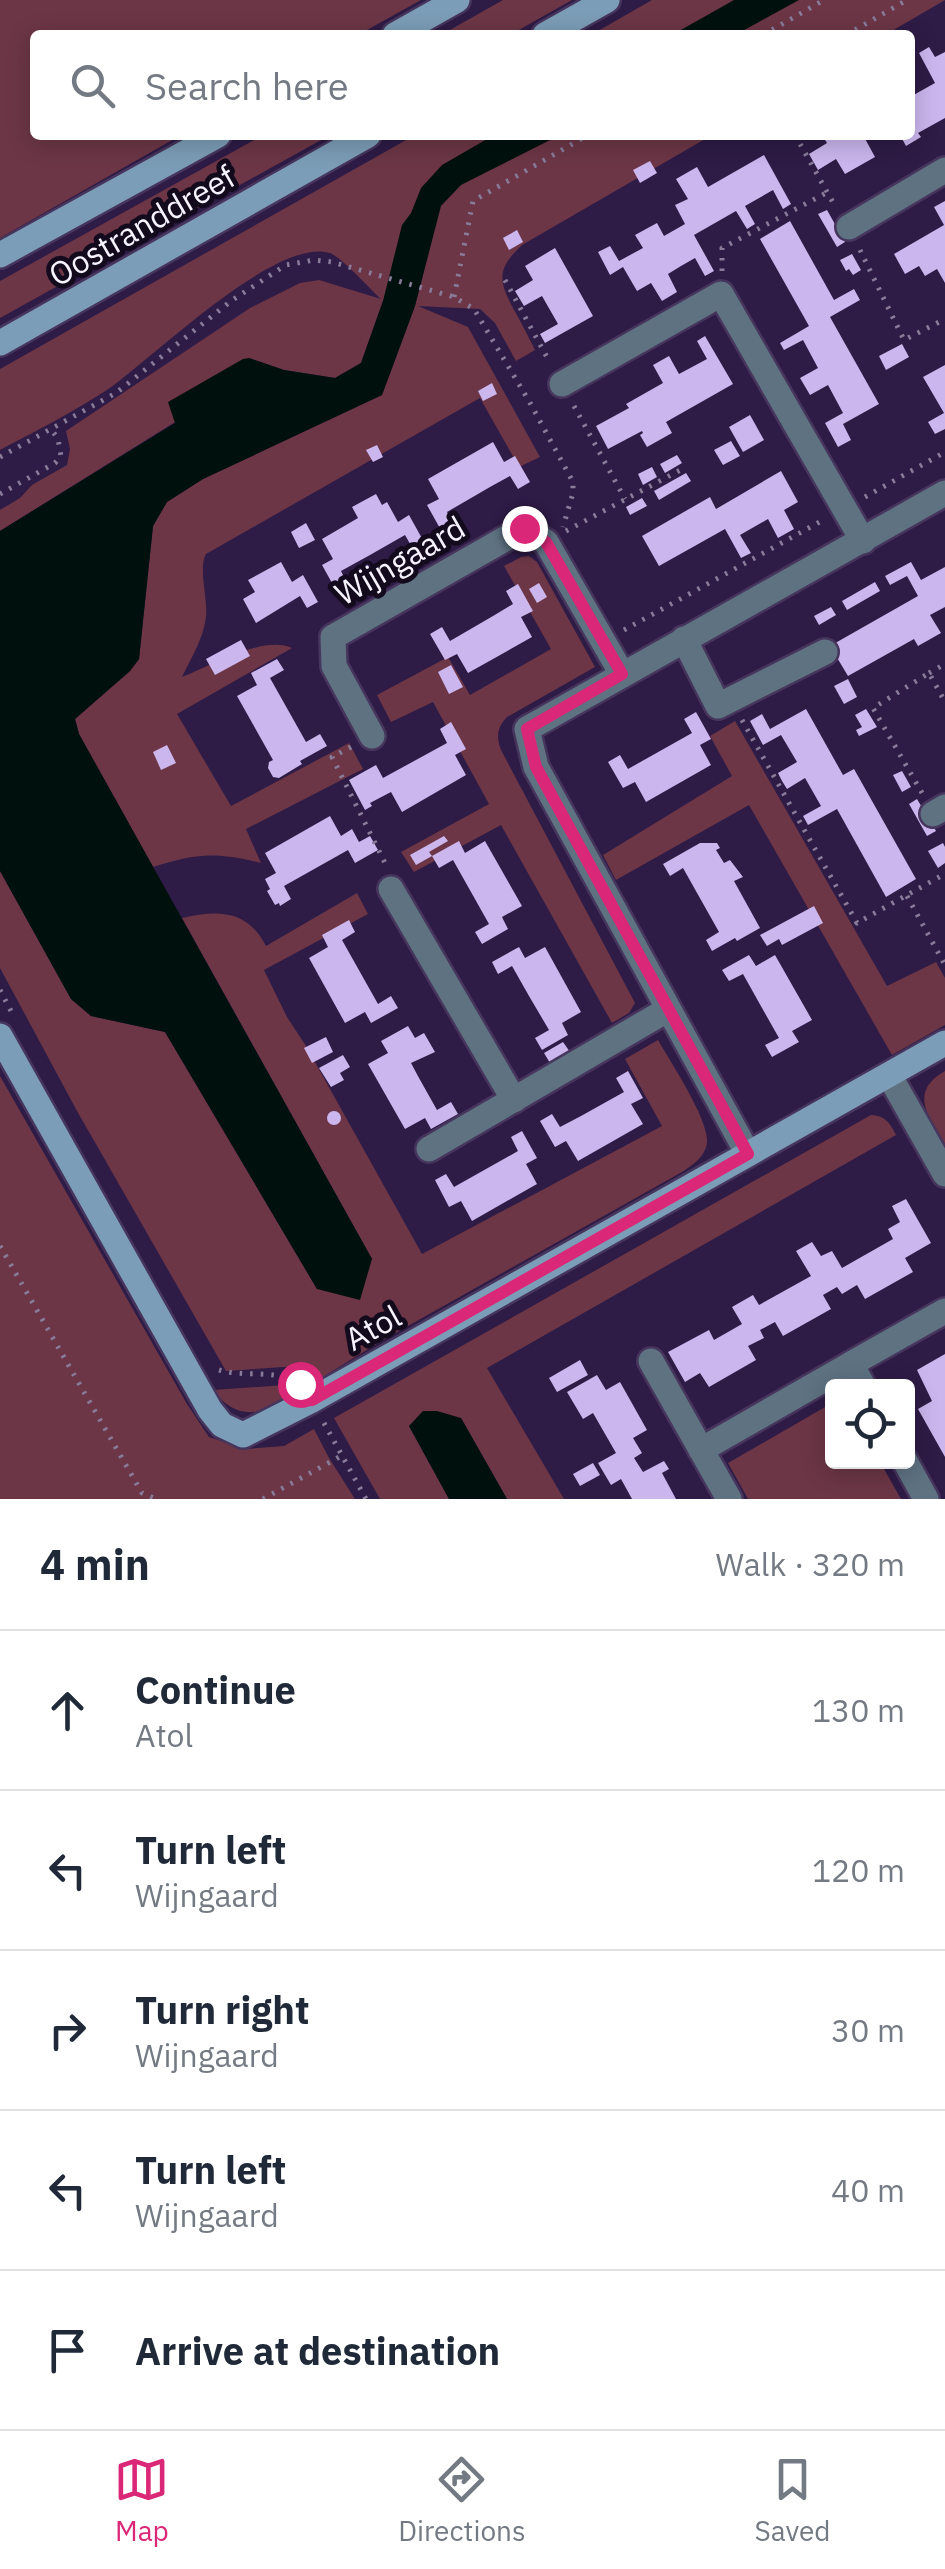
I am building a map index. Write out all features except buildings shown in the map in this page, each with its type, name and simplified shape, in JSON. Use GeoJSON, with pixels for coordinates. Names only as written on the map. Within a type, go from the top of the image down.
{"type":"FeatureCollection","features":[{"type":"Feature","properties":{"kind":"street"},"geometry":{"type":"LineString","coordinates":[[404,30],[457,0]]}},
{"type":"Feature","properties":{"kind":"street"},"geometry":{"type":"LineString","coordinates":[[554,30],[606,0]]}},
{"type":"Feature","properties":{"kind":"street","name":"Oostranddreef"},"geometry":{"type":"LineString","coordinates":[[0,255],[209,140]]}},
{"type":"Feature","properties":{"kind":"street","name":"Oostranddreef"},"geometry":{"type":"LineString","coordinates":[[0,344],[359,140]]}},
{"type":"Feature","properties":{"kind":"street"},"geometry":{"type":"LineString","coordinates":[[849,227],[945,170]]}},
{"type":"Feature","properties":{"kind":"street"},"geometry":{"type":"LineString","coordinates":[[562,384],[722,294],[863,541]]}},
{"type":"Feature","properties":{"kind":"street"},"geometry":{"type":"LineString","coordinates":[[748,1154],[536,767],[527,729],[945,493]]}},
{"type":"Feature","properties":{"kind":"street","name":"Wijngaard"},"geometry":{"type":"LineString","coordinates":[[372,736],[334,666],[333,637],[524,528],[546,542]]}},
{"type":"Feature","properties":{"kind":"street"},"geometry":{"type":"LineString","coordinates":[[546,542],[622,674]]}},
{"type":"Feature","properties":{"kind":"street"},"geometry":{"type":"LineString","coordinates":[[684,638],[718,706],[826,652]]}},
{"type":"Feature","properties":{"kind":"street"},"geometry":{"type":"LineString","coordinates":[[391,889],[514,1100]]}},
{"type":"Feature","properties":{"kind":"street"},"geometry":{"type":"LineString","coordinates":[[429,1149],[668,1010]]}},
{"type":"Feature","properties":{"kind":"street","name":"Atol"},"geometry":{"type":"LineString","coordinates":[[9,1029],[210,1410],[222,1425],[242,1435],[312,1400],[945,1044]]}},
{"type":"Feature","properties":{"kind":"street"},"geometry":{"type":"LineString","coordinates":[[889,1075],[945,1174]]}},
{"type":"Feature","properties":{"kind":"street"},"geometry":{"type":"LineString","coordinates":[[701,1450],[857,1376],[945,1311]]}},
{"type":"Feature","properties":{"kind":"street"},"geometry":{"type":"LineString","coordinates":[[651,1362],[729,1499]]}},
{"type":"Feature","properties":{"kind":"street"},"geometry":{"type":"LineString","coordinates":[[909,1469],[926,1499]]}},
{"type":"Feature","properties":{"kind":"path"},"geometry":{"type":"LineString","coordinates":[[771,30],[824,0]]}},
{"type":"Feature","properties":{"kind":"path"},"geometry":{"type":"LineString","coordinates":[[855,30],[907,0]]}},
{"type":"Feature","properties":{"kind":"path"},"geometry":{"type":"LineString","coordinates":[[454,297],[473,201],[579,140]]}},
{"type":"Feature","properties":{"kind":"path"},"geometry":{"type":"LineString","coordinates":[[722,294],[722,248],[826,194]]}},
{"type":"Feature","properties":{"kind":"path"},"geometry":{"type":"LineString","coordinates":[[0,457],[116,392],[230,301],[286,265],[314,260],[332,262],[454,297],[474,309],[573,482],[563,528],[546,542]]}},
{"type":"Feature","properties":{"kind":"path"},"geometry":{"type":"LineString","coordinates":[[505,280],[625,499]]}},
{"type":"Feature","properties":{"kind":"path"},"geometry":{"type":"LineString","coordinates":[[904,340],[945,318]]}},
{"type":"Feature","properties":{"kind":"path"},"geometry":{"type":"LineString","coordinates":[[0,494],[61,456],[58,439],[51,429]]}},
{"type":"Feature","properties":{"kind":"path"},"geometry":{"type":"LineString","coordinates":[[602,641],[945,452]]}},
{"type":"Feature","properties":{"kind":"path"},"geometry":{"type":"LineString","coordinates":[[546,542],[686,467]]}},
{"type":"Feature","properties":{"kind":"path"},"geometry":{"type":"LineString","coordinates":[[939,810],[873,708],[945,664]]}},
{"type":"Feature","properties":{"kind":"path"},"geometry":{"type":"LineString","coordinates":[[930,674],[945,702]]}},
{"type":"Feature","properties":{"kind":"path"},"geometry":{"type":"LineString","coordinates":[[731,700],[858,923],[945,871]]}},
{"type":"Feature","properties":{"kind":"path"},"geometry":{"type":"LineString","coordinates":[[372,736],[332,757],[388,870],[391,889]]}},
{"type":"Feature","properties":{"kind":"path"},"geometry":{"type":"LineString","coordinates":[[907,896],[945,965]]}},
{"type":"Feature","properties":{"kind":"path"},"geometry":{"type":"LineString","coordinates":[[0,990],[9,1029]]}},
{"type":"Feature","properties":{"kind":"path"},"geometry":{"type":"LineString","coordinates":[[0,1246],[142,1493],[156,1499]]}},
{"type":"Feature","properties":{"kind":"path"},"geometry":{"type":"LineString","coordinates":[[208,1361],[222,1372],[288,1376],[300,1384],[366,1499]]}},
{"type":"Feature","properties":{"kind":"path"},"geometry":{"type":"LineString","coordinates":[[263,1499],[341,1456]]}},
{"type":"Feature","properties":{"kind":"shaded area"},"geometry":{"type":"Polygon","coordinates":[[[0,0],[421,0],[367,30],[30,30],[30,140],[172,140],[0,238],[0,0]]]}},
{"type":"Feature","properties":{"kind":"shaded area"},"geometry":{"type":"Polygon","coordinates":[[[503,0],[572,0],[519,30],[450,30],[503,0]]]}},
{"type":"Feature","properties":{"kind":"shaded area"},"geometry":{"type":"Polygon","coordinates":[[[652,0],[945,0],[894,30],[600,30],[652,0]]]}},
{"type":"Feature","properties":{"kind":"shaded area"},"geometry":{"type":"Polygon","coordinates":[[[734,0],[799,0],[744,30],[681,30],[734,0]]]}},
{"type":"Feature","properties":{"kind":"shaded area"},"geometry":{"type":"Polygon","coordinates":[[[254,140],[321,140],[0,318],[0,281],[254,140]]]}},
{"type":"Feature","properties":{"kind":"shaded area"},"geometry":{"type":"Polygon","coordinates":[[[406,140],[703,140],[514,253],[504,268],[503,282],[535,350],[516,361],[495,323],[480,309],[418,306],[468,327],[540,457],[519,467],[480,398],[206,554],[204,625],[182,677],[252,649],[280,645],[292,648],[177,714],[231,806],[349,743],[363,769],[246,829],[261,863],[207,856],[153,867],[79,734],[75,719],[139,659],[153,526],[167,502],[203,479],[382,395],[415,306],[433,234],[383,301],[361,363],[335,378],[284,370],[249,358],[175,422],[0,531],[0,510],[67,465],[70,449],[66,431],[250,308],[300,283],[319,280],[381,299],[330,253],[307,253],[279,263],[215,304],[107,390],[0,450],[0,369],[406,140]]]}},
{"type":"Feature","properties":{"kind":"shaded area"},"geometry":{"type":"Polygon","coordinates":[[[485,140],[550,140],[461,185],[441,206],[415,306],[382,395],[203,479],[167,502],[153,526],[139,659],[75,719],[79,734],[372,1259],[360,1300],[317,1289],[165,1032],[91,1016],[71,999],[0,871],[0,531],[175,423],[168,402],[243,359],[335,378],[361,363],[383,301],[402,225],[421,188],[442,165],[485,140]]]}},
{"type":"Feature","properties":{"kind":"shaded area"},"geometry":{"type":"Polygon","coordinates":[[[529,556],[537,562],[595,667],[507,717],[499,729],[498,740],[635,1003],[629,1013],[612,1023],[501,825],[414,872],[401,852],[489,804],[433,702],[391,722],[377,695],[448,657],[470,695],[551,649],[504,566],[529,556]]]}},
{"type":"Feature","properties":{"kind":"shaded area"},"geometry":{"type":"Polygon","coordinates":[[[735,721],[887,986],[936,962],[945,978],[945,1025],[892,1055],[749,805],[616,880],[603,855],[732,776],[710,736],[735,721]]]}},
{"type":"Feature","properties":{"kind":"shaded area"},"geometry":{"type":"Polygon","coordinates":[[[0,871],[71,999],[91,1016],[165,1032],[317,1289],[372,1259],[182,918],[230,915],[250,925],[266,946],[357,893],[368,914],[264,970],[422,1254],[662,1126],[625,1059],[658,1040],[696,1106],[706,1132],[706,1147],[698,1160],[682,1172],[313,1383],[298,1366],[226,1371],[0,968],[0,871]]]}},
{"type":"Feature","properties":{"kind":"shaded area"},"geometry":{"type":"Polygon","coordinates":[[[945,1071],[945,1145],[928,1115],[925,1096],[927,1087],[945,1071]]]}},
{"type":"Feature","properties":{"kind":"shaded area"},"geometry":{"type":"Polygon","coordinates":[[[0,1076],[209,1437],[246,1449],[284,1446],[314,1429],[355,1499],[0,1499],[0,1076]]]}},
{"type":"Feature","properties":{"kind":"shaded area"},"geometry":{"type":"Polygon","coordinates":[[[871,1115],[887,1121],[896,1135],[487,1368],[564,1499],[507,1499],[461,1418],[409,1426],[449,1499],[380,1499],[334,1418],[871,1115]]]}},
{"type":"Feature","properties":{"kind":"shaded area"},"geometry":{"type":"Polygon","coordinates":[[[287,1385],[293,1396],[271,1408],[250,1412],[231,1407],[213,1390],[287,1385]]]}},
{"type":"Feature","properties":{"kind":"shaded area"},"geometry":{"type":"Polygon","coordinates":[[[825,1407],[825,1469],[884,1469],[901,1499],[748,1499],[728,1463],[825,1407]]]}},
{"type":"Feature","properties":{"kind":"shaded area"},"geometry":{"type":"Polygon","coordinates":[[[423,1411],[461,1418],[507,1499],[449,1499],[409,1426],[423,1411]]]}},
{"type":"Feature","properties":{"kind":"route"},"geometry":{"type":"LineString","coordinates":[[300,1384],[312,1400],[748,1154],[536,767],[527,729],[622,674],[546,542],[524,528]]}}]}
